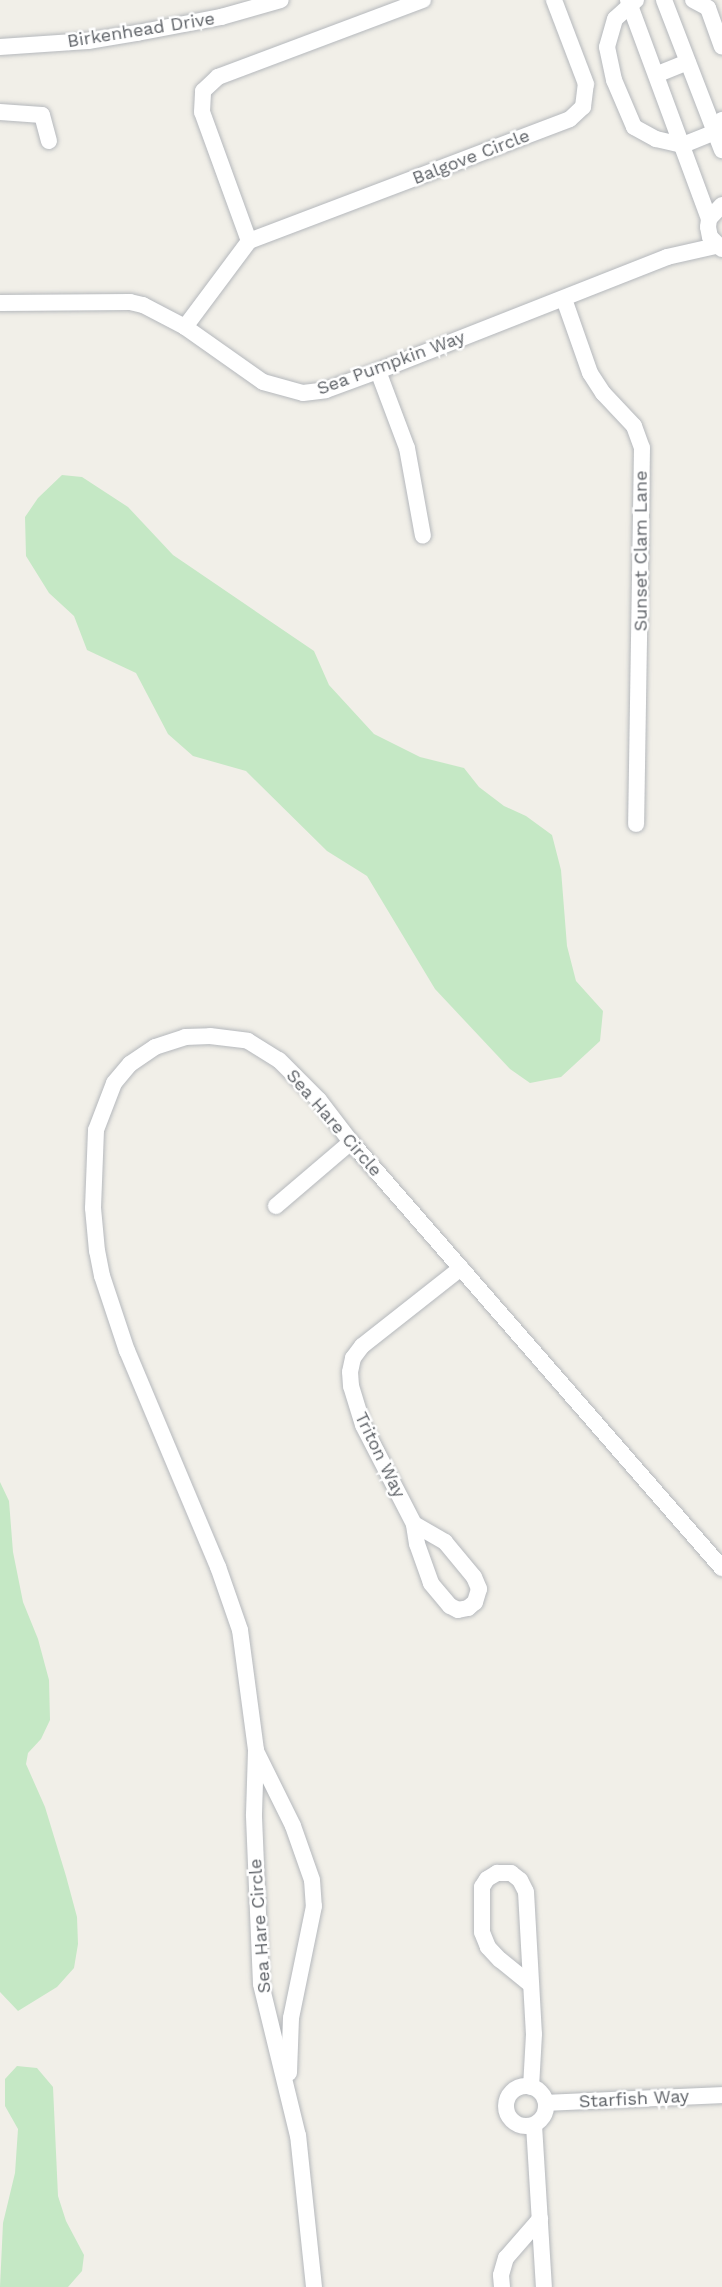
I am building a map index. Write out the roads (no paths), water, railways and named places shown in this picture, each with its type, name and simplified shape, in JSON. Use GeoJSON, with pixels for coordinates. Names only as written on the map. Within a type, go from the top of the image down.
{"type":"FeatureCollection","features":[{"type":"Feature","properties":{"kind":"street","name":"Birkenhead Drive"},"geometry":{"type":"LineString","coordinates":[[0,47],[88,41],[137,33],[221,17],[281,0]]}},
{"type":"Feature","properties":{"kind":"street"},"geometry":{"type":"LineString","coordinates":[[185,327],[249,241],[202,111],[203,91],[218,77],[423,0]]}},
{"type":"Feature","properties":{"kind":"street","name":"Balgove Circle"},"geometry":{"type":"LineString","coordinates":[[249,241],[570,119],[583,107],[586,84],[554,0]]}},
{"type":"Feature","properties":{"kind":"street"},"geometry":{"type":"LineString","coordinates":[[664,0],[688,62],[719,126],[722,150]]}},
{"type":"Feature","properties":{"kind":"street"},"geometry":{"type":"LineString","coordinates":[[693,0],[708,8],[722,47]]}},
{"type":"Feature","properties":{"kind":"street"},"geometry":{"type":"LineString","coordinates":[[719,126],[683,145],[656,139],[634,127],[622,104],[607,47],[615,19],[631,1],[683,145],[708,223],[719,247]]}},
{"type":"Feature","properties":{"kind":"street"},"geometry":{"type":"LineString","coordinates":[[658,74],[688,62]]}},
{"type":"Feature","properties":{"kind":"street"},"geometry":{"type":"LineString","coordinates":[[0,112],[42,115],[49,141]]}},
{"type":"Feature","properties":{"kind":"street","name":"Sea Pumpkin Way"},"geometry":{"type":"LineString","coordinates":[[667,257],[708,223],[722,205]]}},
{"type":"Feature","properties":{"kind":"street","name":"Sea Pumpkin Way"},"geometry":{"type":"LineString","coordinates":[[0,303],[130,302],[158,312],[185,327],[263,382],[286,391],[303,393],[326,390],[378,371],[667,257],[719,247]]}},
{"type":"Feature","properties":{"kind":"street","name":"Sunset Clam Lane"},"geometry":{"type":"LineString","coordinates":[[564,299],[590,373],[603,393],[634,426],[642,448],[636,824]]}},
{"type":"Feature","properties":{"kind":"street"},"geometry":{"type":"LineString","coordinates":[[378,371],[407,448],[423,536]]}},
{"type":"Feature","properties":{"kind":"street","name":"Sea Hare Circle"},"geometry":{"type":"LineString","coordinates":[[314,2287],[303,2166],[290,2099],[261,1984],[254,1814],[256,1750],[246,1662],[232,1604],[127,1351],[102,1276],[93,1208],[96,1130],[114,1083],[130,1064],[155,1047],[185,1037],[210,1036],[248,1041],[279,1060],[319,1101],[351,1142],[722,1569]]}},
{"type":"Feature","properties":{"kind":"street"},"geometry":{"type":"LineString","coordinates":[[276,1206],[351,1142]]}},
{"type":"Feature","properties":{"kind":"street","name":"Triton Way"},"geometry":{"type":"LineString","coordinates":[[414,1524],[445,1542],[474,1577],[479,1589],[475,1602],[468,1608],[458,1610],[450,1606],[431,1583],[417,1544],[414,1524],[363,1425],[351,1386],[350,1372],[353,1358],[362,1346],[461,1268]]}},
{"type":"Feature","properties":{"kind":"street","name":"Sea Hare Circle"},"geometry":{"type":"LineString","coordinates":[[256,1750],[293,1826],[312,1880],[314,1906],[310,1937],[291,2018],[290,2099]]}},
{"type":"Feature","properties":{"kind":"street"},"geometry":{"type":"LineString","coordinates":[[530,1984],[500,1960],[488,1947],[482,1932],[482,1887],[487,1879],[497,1873],[510,1873],[520,1880],[526,1892],[534,2034],[531,2087]]}},
{"type":"Feature","properties":{"kind":"street"},"geometry":{"type":"LineString","coordinates":[[523,2086],[531,2087],[544,2096],[544,2116],[534,2125],[517,2124],[506,2112],[509,2095],[523,2086]]}},
{"type":"Feature","properties":{"kind":"street","name":"Starfish Way"},"geometry":{"type":"LineString","coordinates":[[546,2103],[722,2095]]}},
{"type":"Feature","properties":{"kind":"street"},"geometry":{"type":"LineString","coordinates":[[534,2125],[544,2287]]}},
{"type":"Feature","properties":{"kind":"street"},"geometry":{"type":"LineString","coordinates":[[502,2287],[501,2275],[506,2258],[540,2219]]}}]}
